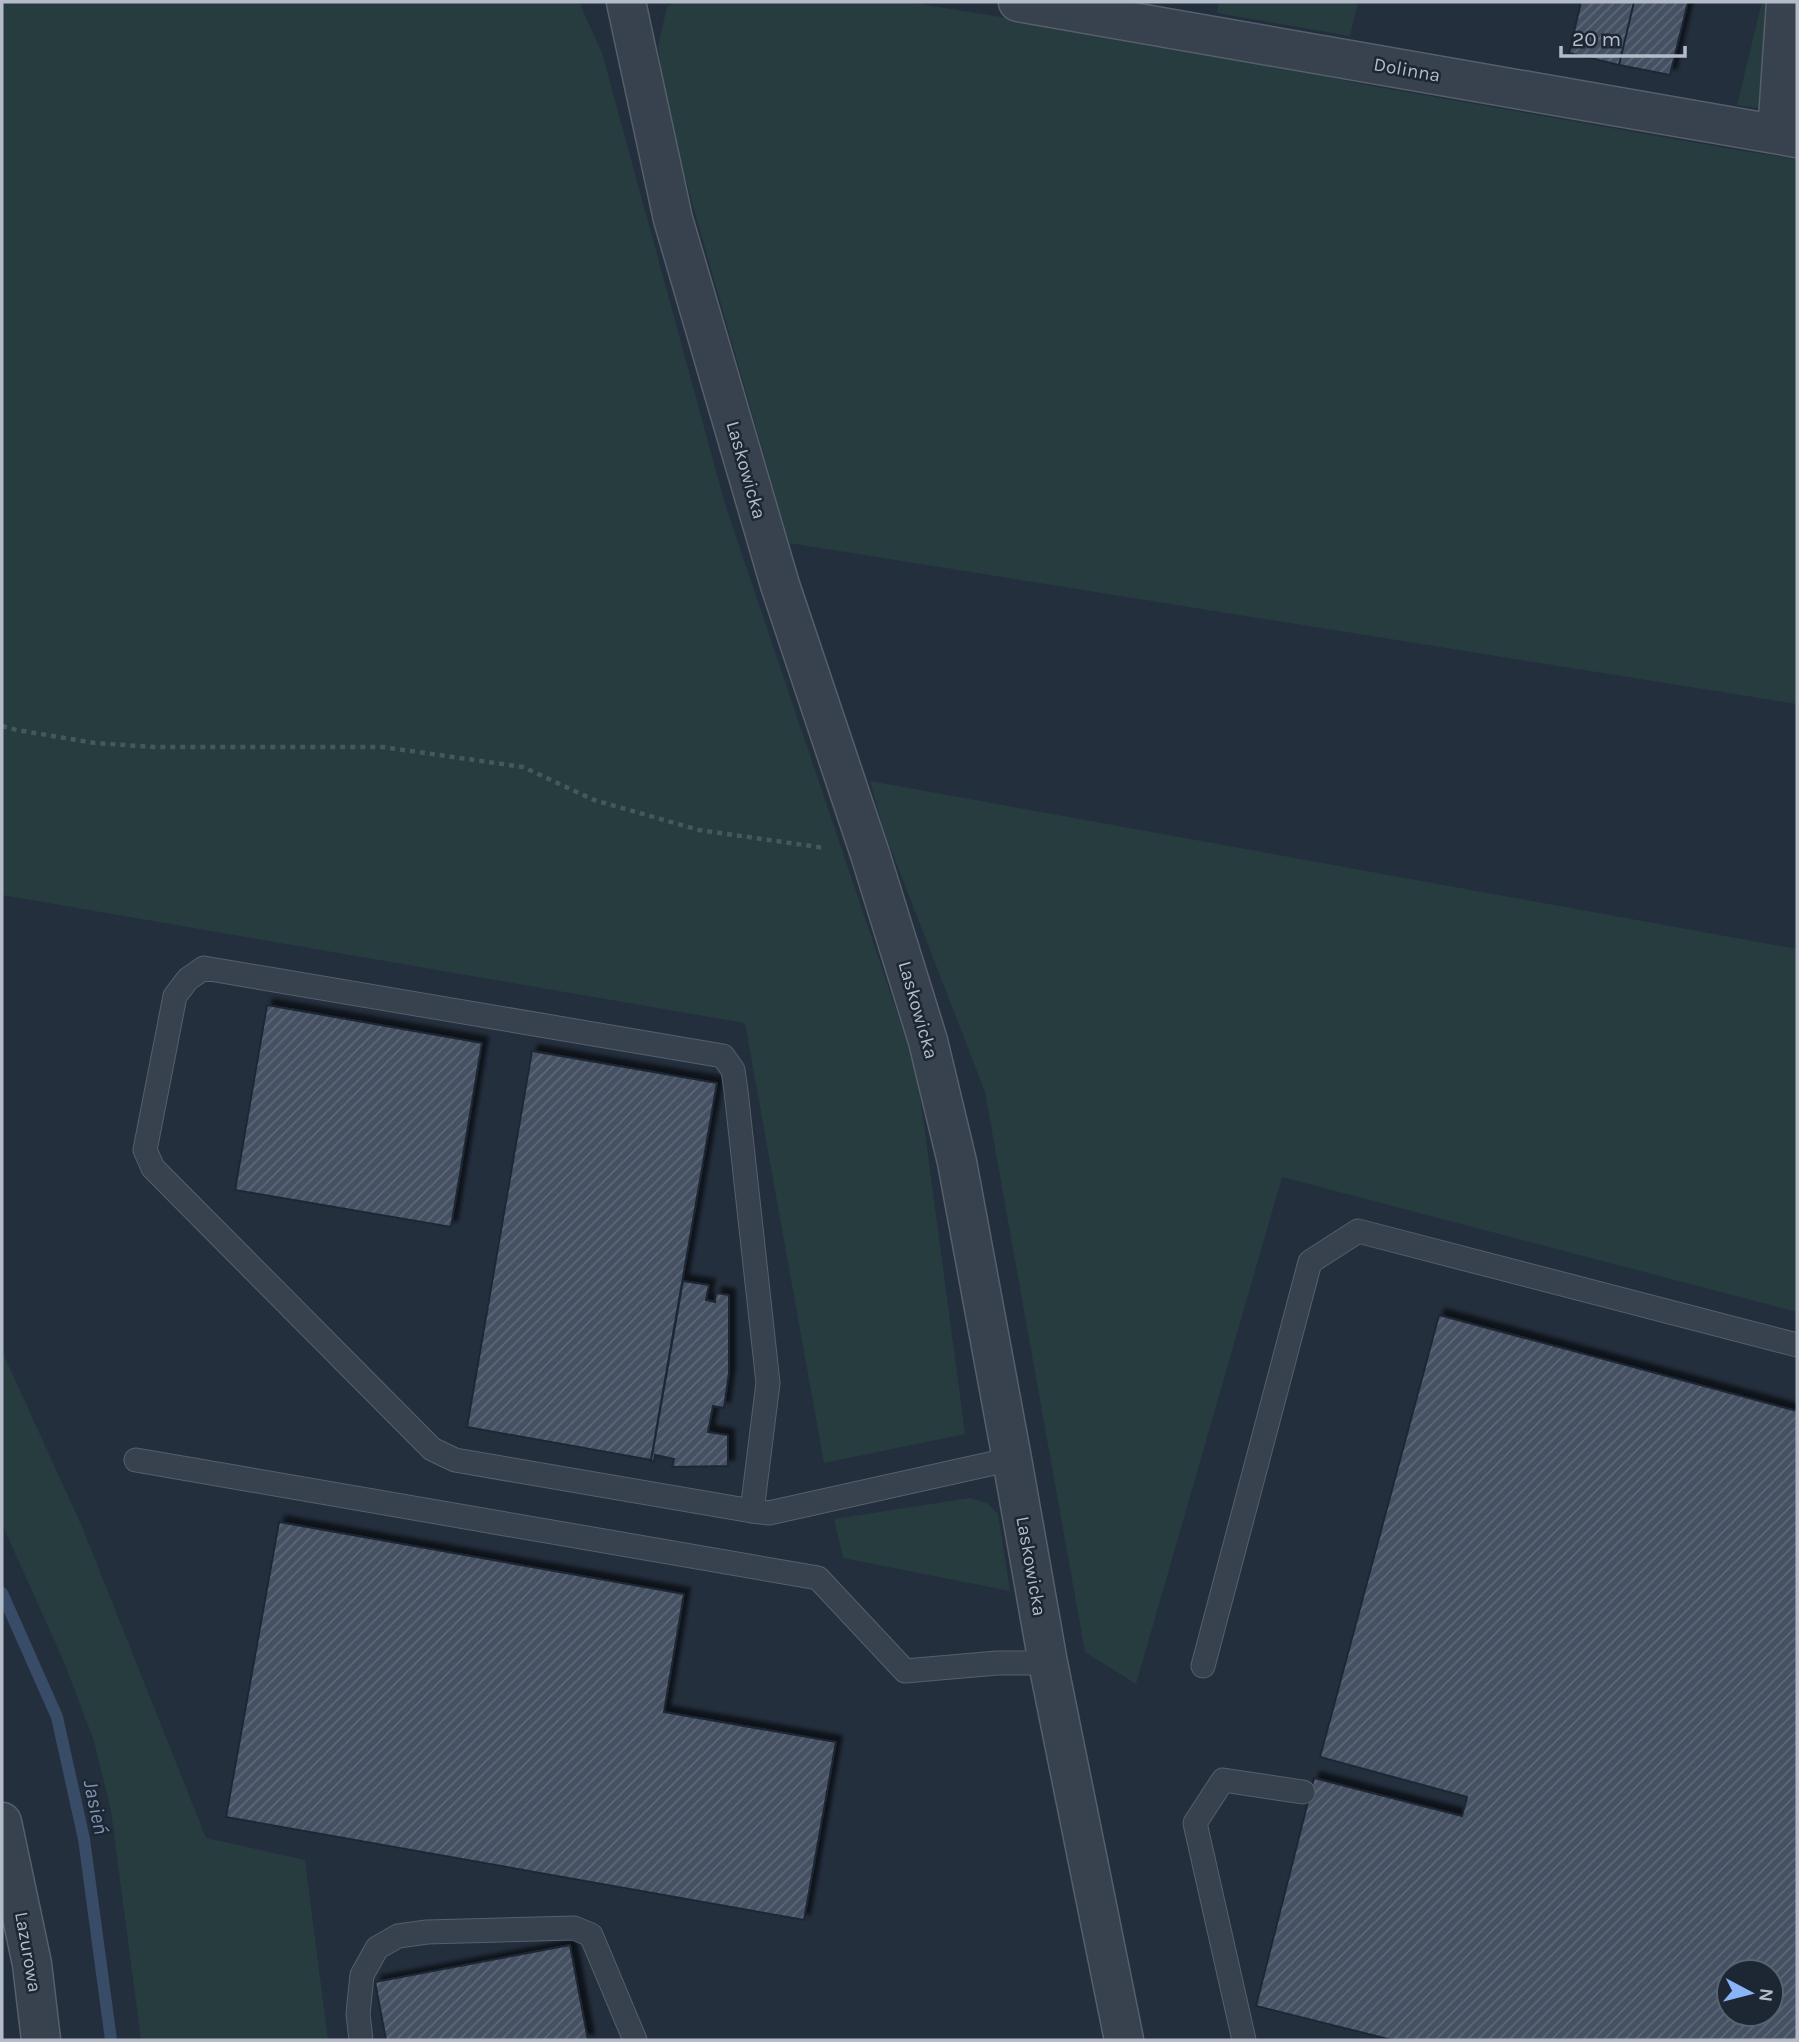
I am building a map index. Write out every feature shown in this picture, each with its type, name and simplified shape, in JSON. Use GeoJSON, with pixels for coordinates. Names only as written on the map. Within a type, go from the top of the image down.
{"type":"FeatureCollection","features":[{"type":"Feature","properties":{"kind":"street","name":"Laskowicka"},"geometry":{"type":"LineString","coordinates":[[626,2],[673,219],[780,584],[870,854],[928,1041],[957,1162],[1048,1663],[1124,2040]]}},
{"type":"Feature","properties":{"kind":"street","name":"Dolinna"},"geometry":{"type":"LineString","coordinates":[[1018,2],[1787,136]]}},
{"type":"Feature","properties":{"kind":"street"},"geometry":{"type":"LineString","coordinates":[[1786,2],[1787,136]]}},
{"type":"Feature","properties":{"kind":"street","name":"Lazurowa"},"geometry":{"type":"LineString","coordinates":[[2,1822],[32,1964],[41,2040]]}},
{"type":"Feature","properties":{"kind":"lane"},"geometry":{"type":"LineString","coordinates":[[751,1511],[768,1383],[733,1070],[723,1056],[204,968],[188,979],[175,996],[145,1150],[153,1168],[432,1449],[455,1460],[751,1511],[769,1513],[1012,1459]]}},
{"type":"Feature","properties":{"kind":"lane"},"geometry":{"type":"LineString","coordinates":[[1203,1666],[1310,1262],[1358,1231],[1797,1345]]}},
{"type":"Feature","properties":{"kind":"lane"},"geometry":{"type":"LineString","coordinates":[[136,1460],[818,1578],[905,1671],[998,1663],[1048,1663]]}},
{"type":"Feature","properties":{"kind":"lane"},"geometry":{"type":"LineString","coordinates":[[1244,2040],[1195,1823],[1223,1780],[1303,1792]]}},
{"type":"Feature","properties":{"kind":"lane"},"geometry":{"type":"LineString","coordinates":[[361,2040],[358,2014],[362,1975],[377,1948],[398,1936],[427,1932],[574,1928],[592,1935],[635,2040]]}},
{"type":"Feature","properties":{"kind":"path"},"geometry":{"type":"LineString","coordinates":[[2,726],[95,743],[142,746],[383,747],[523,767],[594,800],[699,830],[870,854]]}},
{"type":"Feature","properties":{"kind":"green space"},"geometry":{"type":"Polygon","coordinates":[[[2,2],[579,2],[602,53],[725,504],[917,1072],[965,1434],[824,1463],[745,1023],[2,895],[2,2]]]}},
{"type":"Feature","properties":{"kind":"green space"},"geometry":{"type":"Polygon","coordinates":[[[675,2],[908,2],[1173,45],[1372,86],[1797,159],[1797,704],[789,543],[668,118],[658,46],[667,7],[675,2]]]}},
{"type":"Feature","properties":{"kind":"green space"},"geometry":{"type":"Polygon","coordinates":[[[1219,2],[1358,2],[1350,36],[1217,13],[1219,2]]]}},
{"type":"Feature","properties":{"kind":"green space"},"geometry":{"type":"Polygon","coordinates":[[[1762,2],[1797,2],[1797,114],[1737,105],[1762,2]]]}},
{"type":"Feature","properties":{"kind":"green space"},"geometry":{"type":"Polygon","coordinates":[[[870,781],[1797,949],[1797,1312],[1282,1177],[1136,1684],[1085,1652],[985,1092],[884,831],[870,781]]]}},
{"type":"Feature","properties":{"kind":"green space"},"geometry":{"type":"Polygon","coordinates":[[[2,1351],[83,1529],[206,1838],[305,1860],[328,2040],[141,2040],[111,1811],[94,1741],[64,1662],[2,1524],[2,1351]]]}},
{"type":"Feature","properties":{"kind":"green space"},"geometry":{"type":"Polygon","coordinates":[[[970,1498],[987,1503],[998,1514],[1010,1591],[843,1558],[834,1519],[970,1498]]]}},
{"type":"Feature","properties":{"kind":"building"},"geometry":{"type":"Polygon","coordinates":[[[1581,2],[1634,2],[1619,65],[1569,53],[1581,2]]]}},
{"type":"Feature","properties":{"kind":"building"},"geometry":{"type":"Polygon","coordinates":[[[1634,2],[1688,2],[1670,75],[1619,65],[1634,2]]]}},
{"type":"Feature","properties":{"kind":"building"},"geometry":{"type":"Polygon","coordinates":[[[267,1005],[482,1043],[451,1227],[235,1190],[267,1005]]]}},
{"type":"Feature","properties":{"kind":"building"},"geometry":{"type":"Polygon","coordinates":[[[532,1051],[717,1083],[651,1460],[467,1427],[532,1051]]]}},
{"type":"Feature","properties":{"kind":"building"},"geometry":{"type":"Polygon","coordinates":[[[683,1281],[709,1285],[706,1300],[715,1302],[716,1293],[729,1295],[729,1373],[724,1408],[713,1406],[708,1432],[728,1435],[728,1466],[672,1467],[674,1459],[655,1455],[654,1462],[651,1461],[683,1281]]]}},
{"type":"Feature","properties":{"kind":"building"},"geometry":{"type":"Polygon","coordinates":[[[1439,1315],[1797,1411],[1797,2040],[1392,2040],[1256,2006],[1314,1778],[1462,1816],[1467,1797],[1320,1757],[1439,1315]]]}},
{"type":"Feature","properties":{"kind":"building"},"geometry":{"type":"Polygon","coordinates":[[[279,1522],[684,1594],[664,1712],[836,1742],[804,1920],[226,1817],[279,1522]]]}},
{"type":"Feature","properties":{"kind":"building"},"geometry":{"type":"Polygon","coordinates":[[[570,1945],[588,2040],[386,2040],[375,1982],[570,1945]]]}},
{"type":"Feature","properties":{"kind":"waterway","name":"Jasień"},"geometry":{"type":"LineString","coordinates":[[2,1593],[57,1717],[84,1839],[111,2040]]}}]}
